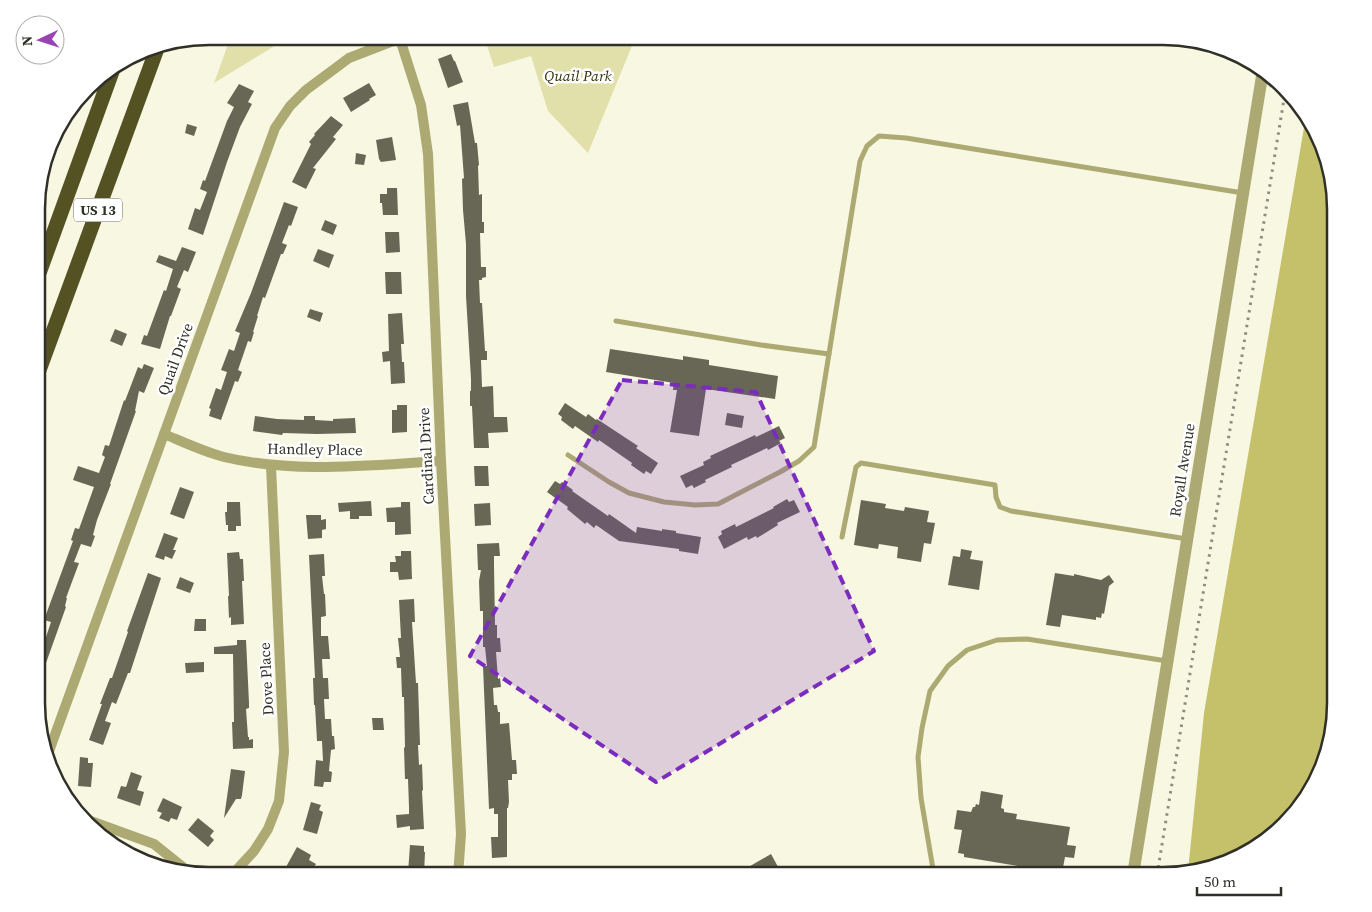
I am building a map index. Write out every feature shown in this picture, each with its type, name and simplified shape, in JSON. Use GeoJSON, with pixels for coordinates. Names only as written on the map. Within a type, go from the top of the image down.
{"type":"FeatureCollection","features":[{"type":"Feature","properties":{"kind":"highway","name":"US 13"},"geometry":{"type":"LineString","coordinates":[[45,354],[155,55]]}},
{"type":"Feature","properties":{"kind":"highway","name":"US 13"},"geometry":{"type":"LineString","coordinates":[[45,256],[107,81]]}},
{"type":"Feature","properties":{"kind":"street","name":"Quail Drive"},"geometry":{"type":"LineString","coordinates":[[51,745],[275,128],[290,106],[306,90],[349,58],[384,45]]}},
{"type":"Feature","properties":{"kind":"street","name":"Cardinal Drive"},"geometry":{"type":"LineString","coordinates":[[405,45],[421,105],[428,154],[460,834],[458,867]]}},
{"type":"Feature","properties":{"kind":"street","name":"Royall Avenue"},"geometry":{"type":"LineString","coordinates":[[1134,867],[1262,78]]}},
{"type":"Feature","properties":{"kind":"street","name":"Handley Place"},"geometry":{"type":"LineString","coordinates":[[164,434],[223,457],[271,466],[334,468],[441,461]]}},
{"type":"Feature","properties":{"kind":"street","name":"Dove Place"},"geometry":{"type":"LineString","coordinates":[[239,867],[254,851],[268,829],[279,801],[284,752],[271,466]]}},
{"type":"Feature","properties":{"kind":"street"},"geometry":{"type":"LineString","coordinates":[[99,824],[154,844],[179,864]]}},
{"type":"Feature","properties":{"kind":"lane"},"geometry":{"type":"LineString","coordinates":[[568,455],[608,482],[629,493],[664,502],[695,505],[718,504],[799,461],[814,448],[860,161],[867,146],[879,136],[915,140],[1243,193]]}},
{"type":"Feature","properties":{"kind":"lane"},"geometry":{"type":"LineString","coordinates":[[616,321],[761,345],[830,354]]}},
{"type":"Feature","properties":{"kind":"lane"},"geometry":{"type":"LineString","coordinates":[[842,537],[856,467],[861,463],[995,485],[996,497],[1000,507],[1011,511],[1188,539]]}},
{"type":"Feature","properties":{"kind":"lane"},"geometry":{"type":"LineString","coordinates":[[932,867],[921,798],[918,757],[930,691],[948,666],[967,650],[997,640],[1027,639],[1168,661]]}},
{"type":"Feature","properties":{"kind":"highlighted area"},"geometry":{"type":"Polygon","coordinates":[[[622,380],[756,392],[874,651],[656,782],[470,656],[622,380]]]}},
{"type":"Feature","properties":{"kind":"green space"},"geometry":{"type":"Polygon","coordinates":[[[228,45],[276,45],[214,83],[228,45]]]}},
{"type":"Feature","properties":{"kind":"green space","name":"Quail Park"},"geometry":{"type":"Polygon","coordinates":[[[487,45],[632,45],[588,153],[548,111],[531,56],[494,67],[487,45]]]}},
{"type":"Feature","properties":{"kind":"shaded area"},"geometry":{"type":"Polygon","coordinates":[[[1304,126],[1318,157],[1324,177],[1327,199],[1327,713],[1324,735],[1310,775],[1293,803],[1279,819],[1245,845],[1226,854],[1189,865],[1204,713],[1304,126]]]}},
{"type":"Feature","properties":{"kind":"building"},"geometry":{"type":"Polygon","coordinates":[[[451,54],[463,82],[448,88],[438,59],[451,54]]]}},
{"type":"Feature","properties":{"kind":"building"},"geometry":{"type":"Polygon","coordinates":[[[369,83],[376,95],[351,112],[343,98],[369,83]]]}},
{"type":"Feature","properties":{"kind":"building"},"geometry":{"type":"Polygon","coordinates":[[[239,84],[254,91],[248,102],[252,104],[240,127],[203,235],[188,229],[195,208],[200,210],[207,192],[200,189],[203,180],[205,181],[234,107],[227,103],[239,84]]]}},
{"type":"Feature","properties":{"kind":"building"},"geometry":{"type":"Polygon","coordinates":[[[468,102],[475,143],[477,143],[479,195],[482,194],[482,222],[484,222],[484,233],[480,233],[481,267],[486,267],[486,277],[479,280],[487,360],[481,360],[482,387],[493,386],[494,417],[507,417],[508,432],[488,433],[489,448],[474,448],[472,406],[470,406],[471,379],[462,179],[464,178],[460,125],[457,126],[453,105],[468,102]]]}},
{"type":"Feature","properties":{"kind":"building"},"geometry":{"type":"Polygon","coordinates":[[[331,116],[343,125],[333,137],[336,139],[313,168],[316,169],[306,189],[292,182],[311,144],[309,142],[331,116]]]}},
{"type":"Feature","properties":{"kind":"building"},"geometry":{"type":"Polygon","coordinates":[[[187,124],[197,127],[194,136],[185,133],[187,124]]]}},
{"type":"Feature","properties":{"kind":"building"},"geometry":{"type":"Polygon","coordinates":[[[392,137],[396,160],[381,162],[376,140],[392,137]]]}},
{"type":"Feature","properties":{"kind":"building"},"geometry":{"type":"Polygon","coordinates":[[[356,153],[366,155],[364,165],[355,164],[356,153]]]}},
{"type":"Feature","properties":{"kind":"building"},"geometry":{"type":"Polygon","coordinates":[[[387,188],[397,188],[398,215],[383,215],[380,194],[387,194],[387,188]]]}},
{"type":"Feature","properties":{"kind":"building"},"geometry":{"type":"Polygon","coordinates":[[[284,202],[298,207],[282,243],[287,245],[283,254],[281,254],[265,298],[263,297],[251,342],[248,341],[238,370],[242,372],[238,382],[235,381],[221,420],[209,416],[211,409],[209,408],[216,388],[221,390],[227,372],[221,370],[229,349],[234,351],[240,333],[235,331],[284,202]]]}},
{"type":"Feature","properties":{"kind":"building"},"geometry":{"type":"Polygon","coordinates":[[[325,220],[337,225],[333,235],[321,230],[325,220]]]}},
{"type":"Feature","properties":{"kind":"building"},"geometry":{"type":"Polygon","coordinates":[[[385,232],[399,232],[400,252],[386,253],[385,232]]]}},
{"type":"Feature","properties":{"kind":"building"},"geometry":{"type":"Polygon","coordinates":[[[182,247],[196,252],[188,272],[184,270],[177,287],[181,289],[160,349],[141,344],[144,335],[147,336],[173,269],[156,262],[159,255],[176,261],[182,247]]]}},
{"type":"Feature","properties":{"kind":"building"},"geometry":{"type":"Polygon","coordinates":[[[318,249],[334,255],[329,268],[313,261],[318,249]]]}},
{"type":"Feature","properties":{"kind":"building"},"geometry":{"type":"Polygon","coordinates":[[[385,272],[401,272],[402,294],[386,294],[385,272]]]}},
{"type":"Feature","properties":{"kind":"building"},"geometry":{"type":"Polygon","coordinates":[[[310,309],[323,313],[320,322],[307,317],[310,309]]]}},
{"type":"Feature","properties":{"kind":"building"},"geometry":{"type":"Polygon","coordinates":[[[402,313],[404,344],[401,344],[405,383],[391,384],[390,361],[383,362],[382,352],[389,351],[388,314],[402,313]]]}},
{"type":"Feature","properties":{"kind":"building"},"geometry":{"type":"Polygon","coordinates":[[[115,329],[127,334],[122,346],[110,341],[115,329]]]}},
{"type":"Feature","properties":{"kind":"building"},"geometry":{"type":"Polygon","coordinates":[[[610,349],[683,360],[683,356],[709,360],[709,365],[778,376],[775,399],[706,389],[699,436],[670,432],[677,390],[673,390],[674,383],[606,372],[610,349]]]}},
{"type":"Feature","properties":{"kind":"building"},"geometry":{"type":"Polygon","coordinates":[[[144,364],[154,368],[144,393],[139,391],[136,411],[97,520],[93,535],[95,536],[91,547],[81,544],[74,562],[79,563],[66,598],[66,607],[45,663],[45,640],[51,622],[45,620],[45,617],[73,541],[71,540],[75,528],[79,529],[94,487],[73,480],[78,466],[99,473],[105,457],[102,455],[105,445],[109,446],[124,400],[138,367],[142,369],[144,364]]]}},
{"type":"Feature","properties":{"kind":"building"},"geometry":{"type":"Polygon","coordinates":[[[565,403],[586,417],[588,414],[597,419],[638,446],[636,448],[658,463],[651,474],[646,471],[644,474],[631,465],[632,463],[599,440],[598,442],[575,426],[573,429],[561,420],[562,417],[558,414],[565,403]]]}},
{"type":"Feature","properties":{"kind":"building"},"geometry":{"type":"Polygon","coordinates":[[[397,405],[407,405],[407,432],[392,433],[392,410],[397,410],[397,405]]]}},
{"type":"Feature","properties":{"kind":"building"},"geometry":{"type":"Polygon","coordinates":[[[727,413],[744,416],[742,428],[725,425],[727,413]]]}},
{"type":"Feature","properties":{"kind":"building"},"geometry":{"type":"Polygon","coordinates":[[[255,416],[304,420],[304,416],[315,416],[315,420],[333,421],[333,419],[355,418],[356,433],[283,433],[282,435],[253,431],[255,416]]]}},
{"type":"Feature","properties":{"kind":"building"},"geometry":{"type":"Polygon","coordinates":[[[779,426],[785,438],[779,441],[781,443],[731,465],[732,467],[705,480],[706,482],[694,488],[692,485],[686,488],[680,476],[704,465],[703,462],[711,458],[710,456],[779,426]]]}},
{"type":"Feature","properties":{"kind":"building"},"geometry":{"type":"Polygon","coordinates":[[[474,466],[488,466],[489,486],[475,486],[474,466]]]}},
{"type":"Feature","properties":{"kind":"building"},"geometry":{"type":"Polygon","coordinates":[[[555,481],[560,484],[562,482],[608,516],[609,514],[636,533],[637,527],[676,531],[676,533],[701,537],[698,554],[679,551],[679,549],[619,541],[596,525],[594,528],[587,522],[585,524],[567,509],[568,507],[547,492],[555,481]]]}},
{"type":"Feature","properties":{"kind":"building"},"geometry":{"type":"Polygon","coordinates":[[[180,487],[194,492],[184,519],[170,514],[180,487]]]}},
{"type":"Feature","properties":{"kind":"building"},"geometry":{"type":"Polygon","coordinates":[[[787,499],[789,502],[794,500],[800,512],[777,523],[778,525],[757,538],[756,536],[748,540],[747,537],[724,549],[718,537],[722,534],[721,531],[735,524],[736,527],[774,508],[787,499]]]}},
{"type":"Feature","properties":{"kind":"building"},"geometry":{"type":"Polygon","coordinates":[[[861,500],[886,504],[885,508],[904,511],[905,507],[929,511],[927,522],[935,523],[931,544],[924,543],[921,562],[897,558],[898,547],[879,544],[878,549],[854,545],[861,500]]]}},
{"type":"Feature","properties":{"kind":"building"},"geometry":{"type":"Polygon","coordinates":[[[371,501],[372,516],[359,516],[359,519],[350,519],[350,511],[339,512],[338,503],[371,501]]]}},
{"type":"Feature","properties":{"kind":"building"},"geometry":{"type":"Polygon","coordinates":[[[227,502],[240,502],[241,526],[236,526],[236,531],[228,531],[228,525],[226,525],[225,512],[227,512],[227,502]]]}},
{"type":"Feature","properties":{"kind":"building"},"geometry":{"type":"Polygon","coordinates":[[[401,502],[410,502],[411,534],[395,535],[395,522],[387,522],[386,508],[401,507],[401,502]]]}},
{"type":"Feature","properties":{"kind":"building"},"geometry":{"type":"Polygon","coordinates":[[[490,503],[491,525],[475,526],[474,504],[490,503]]]}},
{"type":"Feature","properties":{"kind":"building"},"geometry":{"type":"Polygon","coordinates":[[[306,515],[321,515],[321,520],[326,519],[326,529],[322,530],[322,538],[308,539],[306,515]]]}},
{"type":"Feature","properties":{"kind":"building"},"geometry":{"type":"Polygon","coordinates":[[[164,533],[178,538],[173,550],[176,550],[172,559],[165,556],[164,560],[155,557],[164,533]]]}},
{"type":"Feature","properties":{"kind":"building"},"geometry":{"type":"Polygon","coordinates":[[[499,543],[500,556],[494,556],[494,566],[495,625],[497,625],[497,638],[500,638],[501,652],[496,652],[498,679],[500,678],[501,687],[493,688],[494,705],[497,705],[498,712],[500,712],[500,724],[509,723],[512,760],[516,760],[517,774],[512,774],[512,780],[508,780],[507,857],[492,858],[491,837],[498,837],[498,814],[494,814],[494,808],[489,809],[483,666],[487,666],[485,647],[483,647],[483,611],[480,611],[479,581],[481,570],[478,570],[477,544],[499,543]]]}},
{"type":"Feature","properties":{"kind":"building"},"geometry":{"type":"Polygon","coordinates":[[[961,549],[972,551],[970,559],[983,561],[979,590],[948,585],[953,556],[960,557],[961,549]]]}},
{"type":"Feature","properties":{"kind":"building"},"geometry":{"type":"Polygon","coordinates":[[[401,551],[411,551],[412,579],[399,580],[398,572],[390,572],[390,562],[396,562],[395,556],[401,556],[401,551]]]}},
{"type":"Feature","properties":{"kind":"building"},"geometry":{"type":"Polygon","coordinates":[[[239,552],[240,559],[243,559],[244,624],[231,625],[231,617],[229,618],[227,553],[239,552]]]}},
{"type":"Feature","properties":{"kind":"building"},"geometry":{"type":"Polygon","coordinates":[[[324,554],[325,576],[322,576],[326,616],[321,617],[321,636],[328,636],[330,659],[322,659],[323,678],[328,678],[329,699],[324,699],[325,719],[331,719],[335,749],[331,750],[329,771],[332,772],[331,782],[324,782],[323,787],[314,786],[316,760],[323,761],[322,741],[317,741],[314,705],[313,678],[315,678],[309,555],[324,554]]]}},
{"type":"Feature","properties":{"kind":"building"},"geometry":{"type":"Polygon","coordinates":[[[148,573],[161,578],[130,673],[128,673],[116,704],[112,702],[105,721],[111,723],[103,745],[89,740],[102,704],[100,704],[110,678],[112,678],[148,573]]]}},
{"type":"Feature","properties":{"kind":"building"},"geometry":{"type":"Polygon","coordinates":[[[1055,573],[1074,576],[1074,574],[1101,580],[1109,575],[1114,582],[1109,586],[1104,614],[1102,613],[1101,618],[1096,617],[1096,620],[1062,615],[1060,627],[1046,625],[1055,573]]]}},
{"type":"Feature","properties":{"kind":"building"},"geometry":{"type":"Polygon","coordinates":[[[180,577],[194,583],[190,593],[176,588],[180,577]]]}},
{"type":"Feature","properties":{"kind":"building"},"geometry":{"type":"Polygon","coordinates":[[[414,599],[415,622],[412,622],[416,683],[418,683],[420,745],[418,745],[419,765],[422,764],[424,829],[410,830],[410,826],[397,828],[396,815],[409,814],[409,807],[408,779],[405,779],[404,697],[402,697],[401,668],[397,668],[396,657],[400,657],[398,638],[401,638],[399,600],[414,599]]]}},
{"type":"Feature","properties":{"kind":"building"},"geometry":{"type":"Polygon","coordinates":[[[195,619],[206,619],[206,631],[194,631],[195,619]]]}},
{"type":"Feature","properties":{"kind":"building"},"geometry":{"type":"Polygon","coordinates":[[[237,640],[246,640],[249,708],[246,709],[248,737],[249,740],[253,739],[253,748],[233,749],[233,654],[214,654],[214,647],[237,645],[237,640]]]}},
{"type":"Feature","properties":{"kind":"building"},"geometry":{"type":"Polygon","coordinates":[[[204,662],[204,672],[186,673],[185,663],[204,662]]]}},
{"type":"Feature","properties":{"kind":"building"},"geometry":{"type":"Polygon","coordinates":[[[372,718],[383,718],[384,730],[373,730],[372,718]]]}},
{"type":"Feature","properties":{"kind":"building"},"geometry":{"type":"Polygon","coordinates":[[[80,757],[88,758],[88,763],[93,763],[91,787],[78,786],[80,757]]]}},
{"type":"Feature","properties":{"kind":"building"},"geometry":{"type":"Polygon","coordinates":[[[231,769],[245,771],[242,795],[241,799],[236,799],[224,818],[231,769]]]}},
{"type":"Feature","properties":{"kind":"building"},"geometry":{"type":"Polygon","coordinates":[[[131,772],[142,776],[137,790],[144,792],[140,806],[117,798],[121,786],[126,787],[131,772]]]}},
{"type":"Feature","properties":{"kind":"building"},"geometry":{"type":"Polygon","coordinates":[[[981,791],[1003,795],[1001,808],[1004,809],[1004,812],[1017,814],[1016,819],[1070,827],[1067,845],[1076,846],[1074,858],[1065,857],[1063,867],[1024,867],[964,857],[964,854],[958,853],[962,830],[954,829],[957,810],[971,812],[976,804],[979,805],[981,791]]]}},
{"type":"Feature","properties":{"kind":"building"},"geometry":{"type":"Polygon","coordinates":[[[163,798],[182,807],[177,820],[171,818],[169,822],[159,818],[162,813],[157,811],[163,798]]]}},
{"type":"Feature","properties":{"kind":"building"},"geometry":{"type":"Polygon","coordinates":[[[311,802],[321,805],[319,810],[323,812],[317,834],[303,830],[311,802]]]}},
{"type":"Feature","properties":{"kind":"building"},"geometry":{"type":"Polygon","coordinates":[[[198,818],[214,831],[210,836],[214,840],[208,847],[188,830],[198,818]]]}},
{"type":"Feature","properties":{"kind":"building"},"geometry":{"type":"Polygon","coordinates":[[[410,845],[424,846],[424,867],[408,867],[410,845]]]}},
{"type":"Feature","properties":{"kind":"building"},"geometry":{"type":"Polygon","coordinates":[[[297,847],[311,855],[309,860],[316,864],[314,867],[286,867],[297,847]]]}},
{"type":"Feature","properties":{"kind":"building"},"geometry":{"type":"Polygon","coordinates":[[[771,854],[778,867],[749,867],[771,854]]]}},
{"type":"Feature","properties":{"kind":"railway"},"geometry":{"type":"LineString","coordinates":[[1158,867],[1284,99]]}}]}
